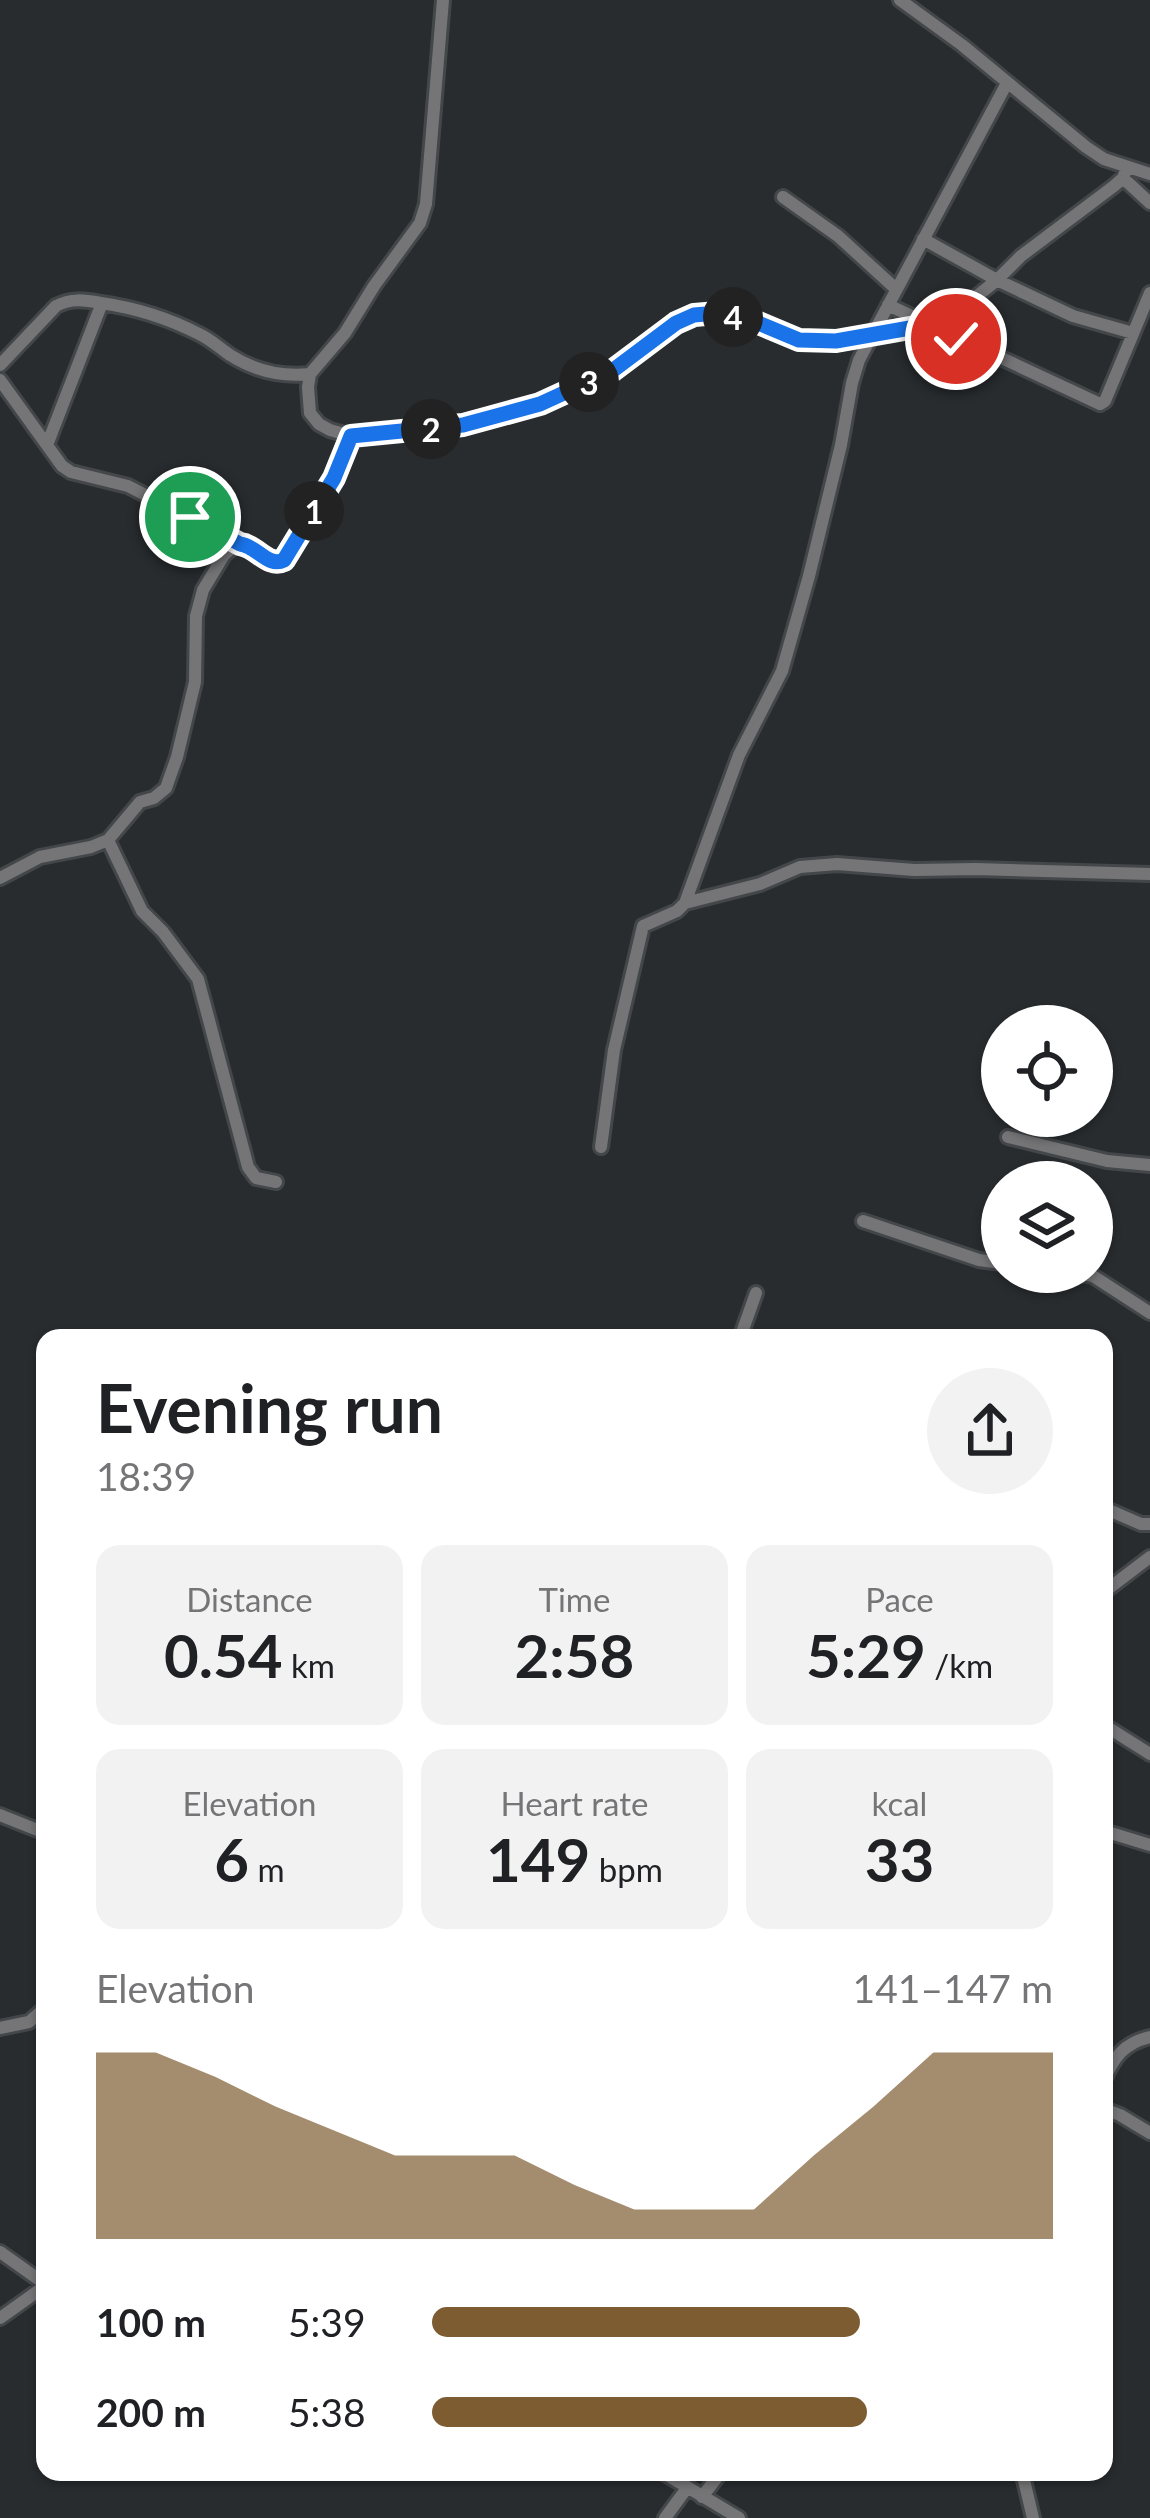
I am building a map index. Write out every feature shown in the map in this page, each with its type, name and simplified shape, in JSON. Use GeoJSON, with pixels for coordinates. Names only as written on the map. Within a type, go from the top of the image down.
{"type":"FeatureCollection","features":[{"type":"Feature","properties":{"kind":"street"},"geometry":{"type":"LineString","coordinates":[[443,0],[426,204],[420,223],[345,333],[310,374],[310,412],[319,424],[351,436],[463,425],[540,404],[612,371],[694,315],[718,313],[799,340],[836,341],[946,321],[1125,173],[1150,174]]}},
{"type":"Feature","properties":{"kind":"street"},"geometry":{"type":"LineString","coordinates":[[900,0],[1125,173],[1150,202]]}},
{"type":"Feature","properties":{"kind":"street"},"geometry":{"type":"LineString","coordinates":[[686,903],[739,755],[782,671],[842,445],[852,383],[870,337],[1007,83]]}},
{"type":"Feature","properties":{"kind":"street"},"geometry":{"type":"LineString","coordinates":[[783,197],[838,236],[896,290]]}},
{"type":"Feature","properties":{"kind":"street"},"geometry":{"type":"LineString","coordinates":[[923,239],[1073,316],[1133,333]]}},
{"type":"Feature","properties":{"kind":"street"},"geometry":{"type":"LineString","coordinates":[[888,305],[1096,404],[1105,401],[1150,293]]}},
{"type":"Feature","properties":{"kind":"street"},"geometry":{"type":"LineString","coordinates":[[0,365],[67,300],[142,309],[266,371],[310,374]]}},
{"type":"Feature","properties":{"kind":"street"},"geometry":{"type":"LineString","coordinates":[[47,446],[102,303]]}},
{"type":"Feature","properties":{"kind":"street"},"geometry":{"type":"LineString","coordinates":[[288,376],[308,400]]}},
{"type":"Feature","properties":{"kind":"street"},"geometry":{"type":"LineString","coordinates":[[0,380],[62,466],[128,486],[273,562],[284,560],[334,478],[351,436]]}},
{"type":"Feature","properties":{"kind":"street"},"geometry":{"type":"LineString","coordinates":[[0,878],[40,857],[108,840],[140,802],[166,788],[195,682],[196,616],[203,590],[224,555],[240,544]]}},
{"type":"Feature","properties":{"kind":"street"},"geometry":{"type":"LineString","coordinates":[[108,840],[142,911],[198,979],[248,1167],[256,1178],[276,1182]]}},
{"type":"Feature","properties":{"kind":"street"},"geometry":{"type":"LineString","coordinates":[[602,1147],[614,1050],[643,926],[686,903],[760,884],[800,867],[837,864],[1150,874]]}},
{"type":"Feature","properties":{"kind":"street"},"geometry":{"type":"LineString","coordinates":[[1008,1137],[1107,1161],[1150,1165]]}},
{"type":"Feature","properties":{"kind":"street"},"geometry":{"type":"LineString","coordinates":[[863,1221],[981,1260]]}},
{"type":"Feature","properties":{"kind":"street"},"geometry":{"type":"LineString","coordinates":[[1113,1289],[1150,1313]]}},
{"type":"Feature","properties":{"kind":"street"},"geometry":{"type":"LineString","coordinates":[[743,1329],[756,1293]]}},
{"type":"Feature","properties":{"kind":"street"},"geometry":{"type":"LineString","coordinates":[[1113,1512],[1150,1524]]}},
{"type":"Feature","properties":{"kind":"street"},"geometry":{"type":"LineString","coordinates":[[1113,1585],[1150,1557]]}},
{"type":"Feature","properties":{"kind":"street"},"geometry":{"type":"LineString","coordinates":[[1113,1731],[1150,1754]]}},
{"type":"Feature","properties":{"kind":"street"},"geometry":{"type":"LineString","coordinates":[[0,1815],[36,1829]]}},
{"type":"Feature","properties":{"kind":"street"},"geometry":{"type":"LineString","coordinates":[[1113,1834],[1150,1845]]}},
{"type":"Feature","properties":{"kind":"street"},"geometry":{"type":"LineString","coordinates":[[0,2029],[36,2016]]}},
{"type":"Feature","properties":{"kind":"street"},"geometry":{"type":"LineString","coordinates":[[1113,2062],[1139,2039],[1150,2037]]}},
{"type":"Feature","properties":{"kind":"street"},"geometry":{"type":"LineString","coordinates":[[1113,2112],[1150,2133]]}},
{"type":"Feature","properties":{"kind":"street"},"geometry":{"type":"LineString","coordinates":[[0,2252],[36,2278]]}},
{"type":"Feature","properties":{"kind":"street"},"geometry":{"type":"LineString","coordinates":[[0,2318],[36,2292]]}},
{"type":"Feature","properties":{"kind":"street"},"geometry":{"type":"LineString","coordinates":[[676,2481],[739,2518]]}},
{"type":"Feature","properties":{"kind":"street"},"geometry":{"type":"LineString","coordinates":[[702,2497],[714,2481]]}},
{"type":"Feature","properties":{"kind":"street"},"geometry":{"type":"LineString","coordinates":[[1024,2481],[1033,2518]]}},
{"type":"Feature","properties":{"kind":"street"},"geometry":{"type":"LineString","coordinates":[[665,2518],[687,2488]]}},
{"type":"Feature","properties":{"kind":"route"},"geometry":{"type":"LineString","coordinates":[[190,517],[279,563],[334,478],[351,436],[463,425],[540,404],[612,371],[694,315],[718,313],[756,322],[799,340],[836,341],[927,325],[956,339]]}}]}
